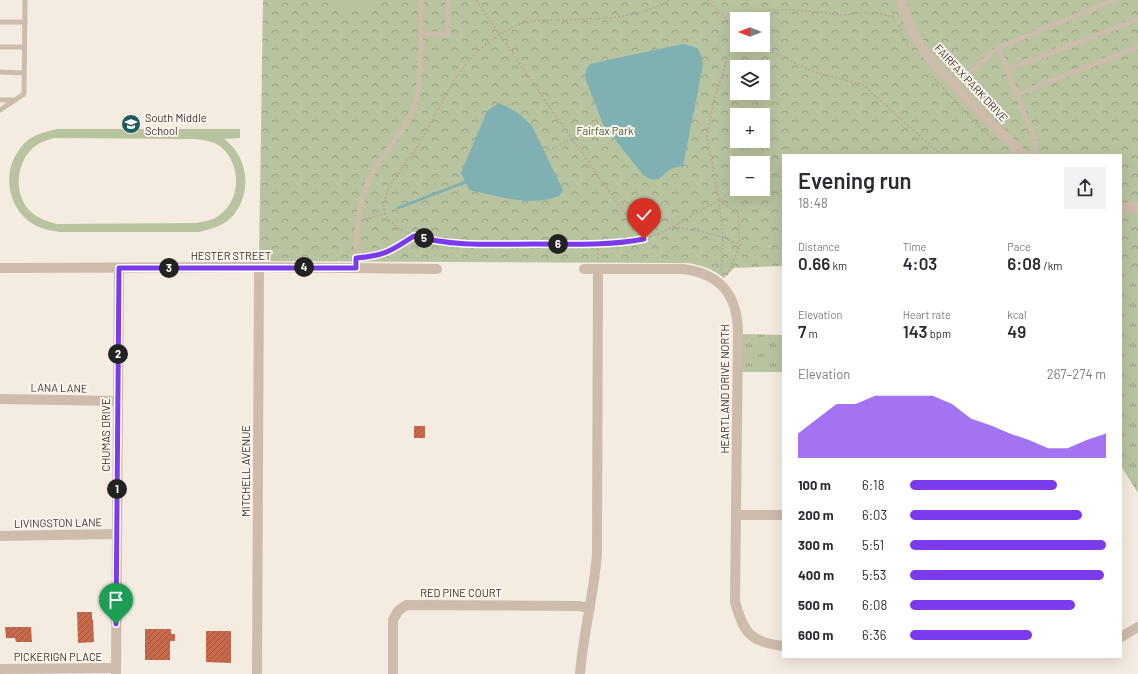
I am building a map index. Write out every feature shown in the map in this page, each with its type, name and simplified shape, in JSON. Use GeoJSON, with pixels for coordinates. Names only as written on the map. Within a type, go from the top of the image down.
{"type":"FeatureCollection","features":[{"type":"Feature","properties":{"kind":"street","name":"FAIRFAX PARK DRIVE"},"geometry":{"type":"LineString","coordinates":[[901,0],[906,17],[917,40],[931,60],[1022,154]]}},
{"type":"Feature","properties":{"kind":"street"},"geometry":{"type":"LineString","coordinates":[[1122,207],[1138,208]]}},
{"type":"Feature","properties":{"kind":"street","name":"HESTER STREET"},"geometry":{"type":"LineString","coordinates":[[0,268],[259,267],[356,263],[437,269]]}},
{"type":"Feature","properties":{"kind":"street","name":"MITCHELL AVENUE"},"geometry":{"type":"LineString","coordinates":[[257,674],[259,267]]}},
{"type":"Feature","properties":{"kind":"street","name":"CHUMAS DRIVE"},"geometry":{"type":"LineString","coordinates":[[116,671],[119,268]]}},
{"type":"Feature","properties":{"kind":"street","name":"HEARTLAND DRIVE NORTH"},"geometry":{"type":"LineString","coordinates":[[584,269],[695,270],[708,275],[718,282],[732,298],[738,322],[735,602],[741,622],[750,636],[782,646]]}},
{"type":"Feature","properties":{"kind":"street"},"geometry":{"type":"LineString","coordinates":[[580,674],[585,635],[595,580],[597,554],[598,269]]}},
{"type":"Feature","properties":{"kind":"street","name":"LANA LANE"},"geometry":{"type":"LineString","coordinates":[[0,399],[118,400]]}},
{"type":"Feature","properties":{"kind":"street"},"geometry":{"type":"LineString","coordinates":[[736,516],[782,516]]}},
{"type":"Feature","properties":{"kind":"street","name":"LIVINGSTON LANE"},"geometry":{"type":"LineString","coordinates":[[0,536],[117,534]]}},
{"type":"Feature","properties":{"kind":"street","name":"RED PINE COURT"},"geometry":{"type":"LineString","coordinates":[[393,674],[394,620],[398,611],[406,605],[578,606],[590,608]]}},
{"type":"Feature","properties":{"kind":"street"},"geometry":{"type":"LineString","coordinates":[[1122,636],[1138,627]]}},
{"type":"Feature","properties":{"kind":"street","name":"PICKERIGN PLACE"},"geometry":{"type":"LineString","coordinates":[[0,669],[116,671]]}},
{"type":"Feature","properties":{"kind":"lane"},"geometry":{"type":"LineString","coordinates":[[0,110],[24,94],[25,0]]}},
{"type":"Feature","properties":{"kind":"lane"},"geometry":{"type":"LineString","coordinates":[[356,263],[358,221],[364,192],[376,166],[409,119],[416,102],[420,84],[421,0]]}},
{"type":"Feature","properties":{"kind":"lane"},"geometry":{"type":"LineString","coordinates":[[421,34],[448,34],[448,0]]}},
{"type":"Feature","properties":{"kind":"lane"},"geometry":{"type":"LineString","coordinates":[[955,86],[998,48],[1114,0]]}},
{"type":"Feature","properties":{"kind":"lane"},"geometry":{"type":"LineString","coordinates":[[1007,70],[1138,19]]}},
{"type":"Feature","properties":{"kind":"lane"},"geometry":{"type":"LineString","coordinates":[[0,22],[24,22]]}},
{"type":"Feature","properties":{"kind":"lane"},"geometry":{"type":"LineString","coordinates":[[1018,94],[1138,47]]}},
{"type":"Feature","properties":{"kind":"lane"},"geometry":{"type":"LineString","coordinates":[[0,48],[24,48]]}},
{"type":"Feature","properties":{"kind":"lane"},"geometry":{"type":"LineString","coordinates":[[998,48],[1018,94],[1036,144],[1031,154]]}},
{"type":"Feature","properties":{"kind":"lane"},"geometry":{"type":"LineString","coordinates":[[0,72],[24,73]]}},
{"type":"Feature","properties":{"kind":"lane"},"geometry":{"type":"LineString","coordinates":[[0,100],[15,100]]}},
{"type":"Feature","properties":{"kind":"path"},"geometry":{"type":"LineString","coordinates":[[476,0],[571,138],[644,239]]}},
{"type":"Feature","properties":{"kind":"path"},"geometry":{"type":"LineString","coordinates":[[669,0],[656,8],[640,13],[605,18],[533,20],[511,27],[485,45],[474,55],[452,83],[419,144],[390,186],[384,205],[385,214],[398,228],[414,236],[435,241],[469,244],[598,245],[625,243],[644,239],[674,227],[729,195],[782,191]]}},
{"type":"Feature","properties":{"kind":"path"},"geometry":{"type":"LineString","coordinates":[[707,0],[730,22]]}},
{"type":"Feature","properties":{"kind":"path"},"geometry":{"type":"LineString","coordinates":[[764,12],[808,10],[842,15],[868,12],[896,17]]}},
{"type":"Feature","properties":{"kind":"path"},"geometry":{"type":"LineString","coordinates":[[721,270],[722,236],[719,200],[707,136],[714,100],[730,51]]}},
{"type":"Feature","properties":{"kind":"path"},"geometry":{"type":"LineString","coordinates":[[770,51],[814,72],[862,84],[940,154]]}},
{"type":"Feature","properties":{"kind":"path"},"geometry":{"type":"LineString","coordinates":[[545,152],[571,138],[603,124]]}},
{"type":"Feature","properties":{"kind":"path"},"geometry":{"type":"LineString","coordinates":[[719,200],[738,213],[740,245],[727,275]]}},
{"type":"Feature","properties":{"kind":"path"},"geometry":{"type":"LineString","coordinates":[[358,221],[385,214]]}},
{"type":"Feature","properties":{"kind":"path"},"geometry":{"type":"LineString","coordinates":[[674,227],[698,230],[722,236],[740,245]]}},
{"type":"Feature","properties":{"kind":"path"},"geometry":{"type":"LineString","coordinates":[[356,263],[389,252],[414,236]]}},
{"type":"Feature","properties":{"kind":"path"},"geometry":{"type":"LineString","coordinates":[[598,245],[598,269]]}},
{"type":"Feature","properties":{"kind":"green space","name":"Fairfax Park"},"geometry":{"type":"Polygon","coordinates":[[[263,0],[1138,0],[1138,268],[1122,268],[1122,154],[782,154],[782,266],[734,268],[724,278],[716,272],[688,263],[259,261],[263,0]]]}},
{"type":"Feature","properties":{"kind":"green space"},"geometry":{"type":"Polygon","coordinates":[[[324,0],[373,0],[373,8],[339,7],[324,0]]]}},
{"type":"Feature","properties":{"kind":"green space"},"geometry":{"type":"Polygon","coordinates":[[[57,129],[240,129],[240,138],[224,139],[239,156],[243,166],[245,188],[243,198],[238,209],[228,221],[200,232],[59,232],[42,228],[25,218],[14,202],[9,184],[11,165],[15,156],[28,140],[44,132],[57,129]],[[54,138],[46,140],[34,147],[23,162],[20,170],[19,189],[26,206],[32,213],[44,220],[57,224],[197,223],[210,220],[222,213],[233,198],[236,180],[235,170],[232,162],[221,147],[212,142],[195,139],[54,138]]]}},
{"type":"Feature","properties":{"kind":"green space"},"geometry":{"type":"Polygon","coordinates":[[[1122,268],[1138,268],[1138,493],[1122,468],[1122,268]]]}},
{"type":"Feature","properties":{"kind":"green space"},"geometry":{"type":"Polygon","coordinates":[[[738,334],[782,335],[782,372],[738,372],[738,334]]]}},
{"type":"Feature","properties":{"kind":"water"},"geometry":{"type":"Polygon","coordinates":[[[683,44],[692,46],[698,50],[703,65],[683,166],[672,168],[656,180],[643,175],[603,124],[585,78],[586,70],[590,64],[683,44]]]}},
{"type":"Feature","properties":{"kind":"water"},"geometry":{"type":"Polygon","coordinates":[[[499,103],[517,112],[532,126],[563,190],[559,196],[537,201],[526,201],[469,190],[461,173],[487,111],[499,103]]]}},
{"type":"Feature","properties":{"kind":"building"},"geometry":{"type":"Polygon","coordinates":[[[414,426],[425,426],[425,438],[414,438],[414,426]]]}},
{"type":"Feature","properties":{"kind":"building"},"geometry":{"type":"Polygon","coordinates":[[[77,612],[92,612],[94,642],[78,643],[77,612]]]}},
{"type":"Feature","properties":{"kind":"building"},"geometry":{"type":"Polygon","coordinates":[[[5,627],[31,627],[32,642],[16,642],[15,638],[6,638],[5,627]]]}},
{"type":"Feature","properties":{"kind":"building"},"geometry":{"type":"Polygon","coordinates":[[[145,629],[171,629],[171,634],[175,634],[175,641],[170,641],[170,660],[145,660],[145,629]]]}},
{"type":"Feature","properties":{"kind":"building"},"geometry":{"type":"Polygon","coordinates":[[[206,631],[231,631],[231,663],[206,662],[206,631]]]}},
{"type":"Feature","properties":{"kind":"waterway"},"geometry":{"type":"LineString","coordinates":[[398,208],[468,181]]}},
{"type":"Feature","properties":{"kind":"place","name":"South Middle School"},"geometry":{"type":"Point","coordinates":[131,124]}},
{"type":"Feature","properties":{"kind":"route"},"geometry":{"type":"LineString","coordinates":[[116,624],[119,268],[356,268],[356,258],[374,257],[389,252],[414,236],[435,241],[469,244],[598,245],[625,243],[644,239]]}}]}
